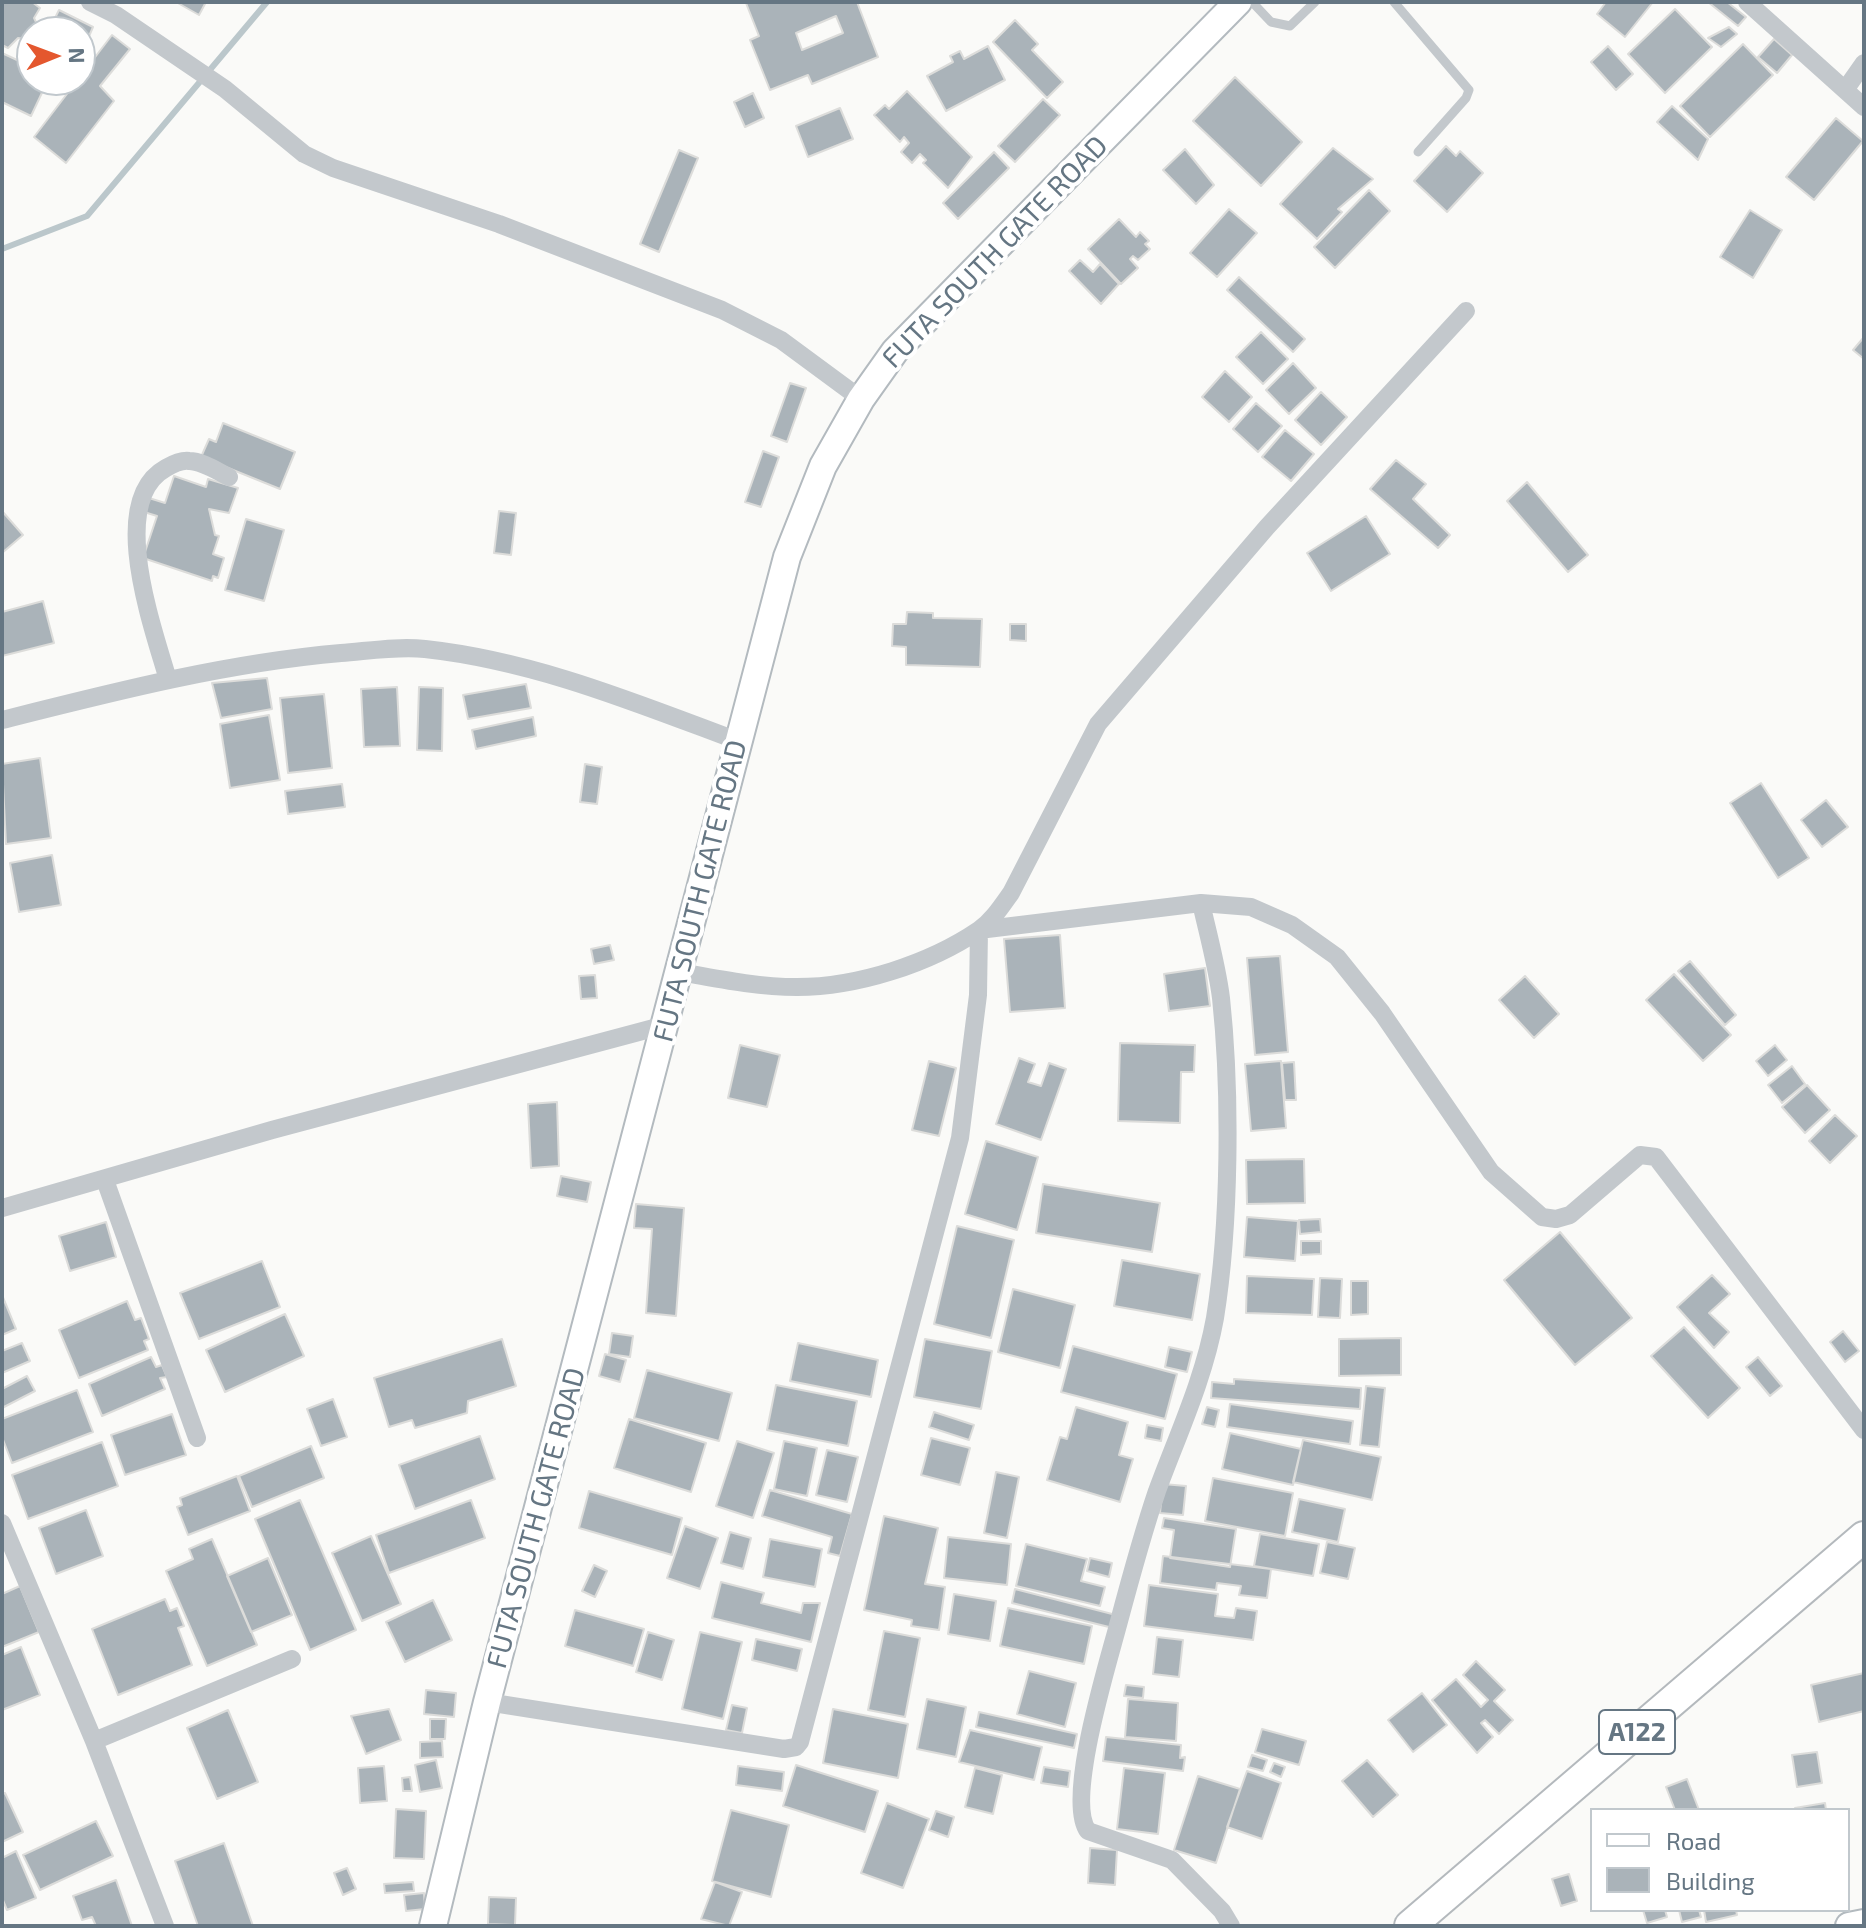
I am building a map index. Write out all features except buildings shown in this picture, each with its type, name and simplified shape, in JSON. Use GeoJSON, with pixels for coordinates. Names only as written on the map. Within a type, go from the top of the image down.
{"type":"FeatureCollection","features":[{"type":"Feature","properties":{"kind":"highway","name":"A122"},"geometry":{"type":"LineString","coordinates":[[1410,1926],[1864,1537]]}},
{"type":"Feature","properties":{"kind":"main road","name":"FUTA SOUTH GATE ROAD"},"geometry":{"type":"LineString","coordinates":[[433,1926],[487,1702],[787,557],[823,466],[861,399],[895,351],[950,291],[1237,3]]}},
{"type":"Feature","properties":{"kind":"main road"},"geometry":{"type":"LineString","coordinates":[[1849,1926],[1864,1923]]}},
{"type":"Feature","properties":{"kind":"street"},"geometry":{"type":"LineString","coordinates":[[90,2],[116,15],[225,89],[304,154],[333,168],[499,224],[722,310],[781,340],[861,399]]}},
{"type":"Feature","properties":{"kind":"street"},"geometry":{"type":"LineString","coordinates":[[1747,2],[1864,107]]}},
{"type":"Feature","properties":{"kind":"street"},"geometry":{"type":"LineString","coordinates":[[1845,90],[1864,63]]}},
{"type":"Feature","properties":{"kind":"street"},"geometry":{"type":"LineString","coordinates":[[680,972],[741,983],[798,987],[840,983],[883,973],[945,948],[979,930],[994,917],[1011,893],[1098,724],[1267,527],[1466,311]]}},
{"type":"Feature","properties":{"kind":"street"},"geometry":{"type":"LineString","coordinates":[[168,680],[145,598],[137,543],[138,507],[145,486],[176,463],[190,461],[229,477]]}},
{"type":"Feature","properties":{"kind":"street"},"geometry":{"type":"LineString","coordinates":[[2,719],[168,680],[296,657],[421,649],[479,657],[562,676],[738,741]]}},
{"type":"Feature","properties":{"kind":"street"},"geometry":{"type":"LineString","coordinates":[[979,930],[1201,903],[1251,907],[1292,925],[1337,957],[1382,1013],[1491,1172],[1542,1217],[1556,1219],[1570,1215],[1640,1155],[1656,1157],[1864,1430]]}},
{"type":"Feature","properties":{"kind":"street"},"geometry":{"type":"LineString","coordinates":[[1201,903],[1220,995],[1225,1054],[1224,1208],[1215,1319],[1195,1394],[1149,1516],[1116,1634],[1085,1759],[1081,1813],[1088,1831],[1172,1860],[1222,1911],[1231,1926]]}},
{"type":"Feature","properties":{"kind":"street"},"geometry":{"type":"LineString","coordinates":[[487,1702],[784,1749],[796,1747],[800,1742],[960,1138],[978,995],[979,930]]}},
{"type":"Feature","properties":{"kind":"street"},"geometry":{"type":"LineString","coordinates":[[2,1208],[272,1130],[665,1025]]}},
{"type":"Feature","properties":{"kind":"street"},"geometry":{"type":"LineString","coordinates":[[105,1180],[197,1438]]}},
{"type":"Feature","properties":{"kind":"street"},"geometry":{"type":"LineString","coordinates":[[2,1523],[94,1741],[165,1926]]}},
{"type":"Feature","properties":{"kind":"street"},"geometry":{"type":"LineString","coordinates":[[94,1741],[292,1659]]}},
{"type":"Feature","properties":{"kind":"lane"},"geometry":{"type":"LineString","coordinates":[[1237,3],[1271,22],[1290,26],[1315,2]]}},
{"type":"Feature","properties":{"kind":"lane"},"geometry":{"type":"LineString","coordinates":[[1394,2],[1469,90],[1466,98],[1418,152]]}},
{"type":"Feature","properties":{"kind":"waterway"},"geometry":{"type":"LineString","coordinates":[[2,249],[87,216],[267,2]]}}]}
